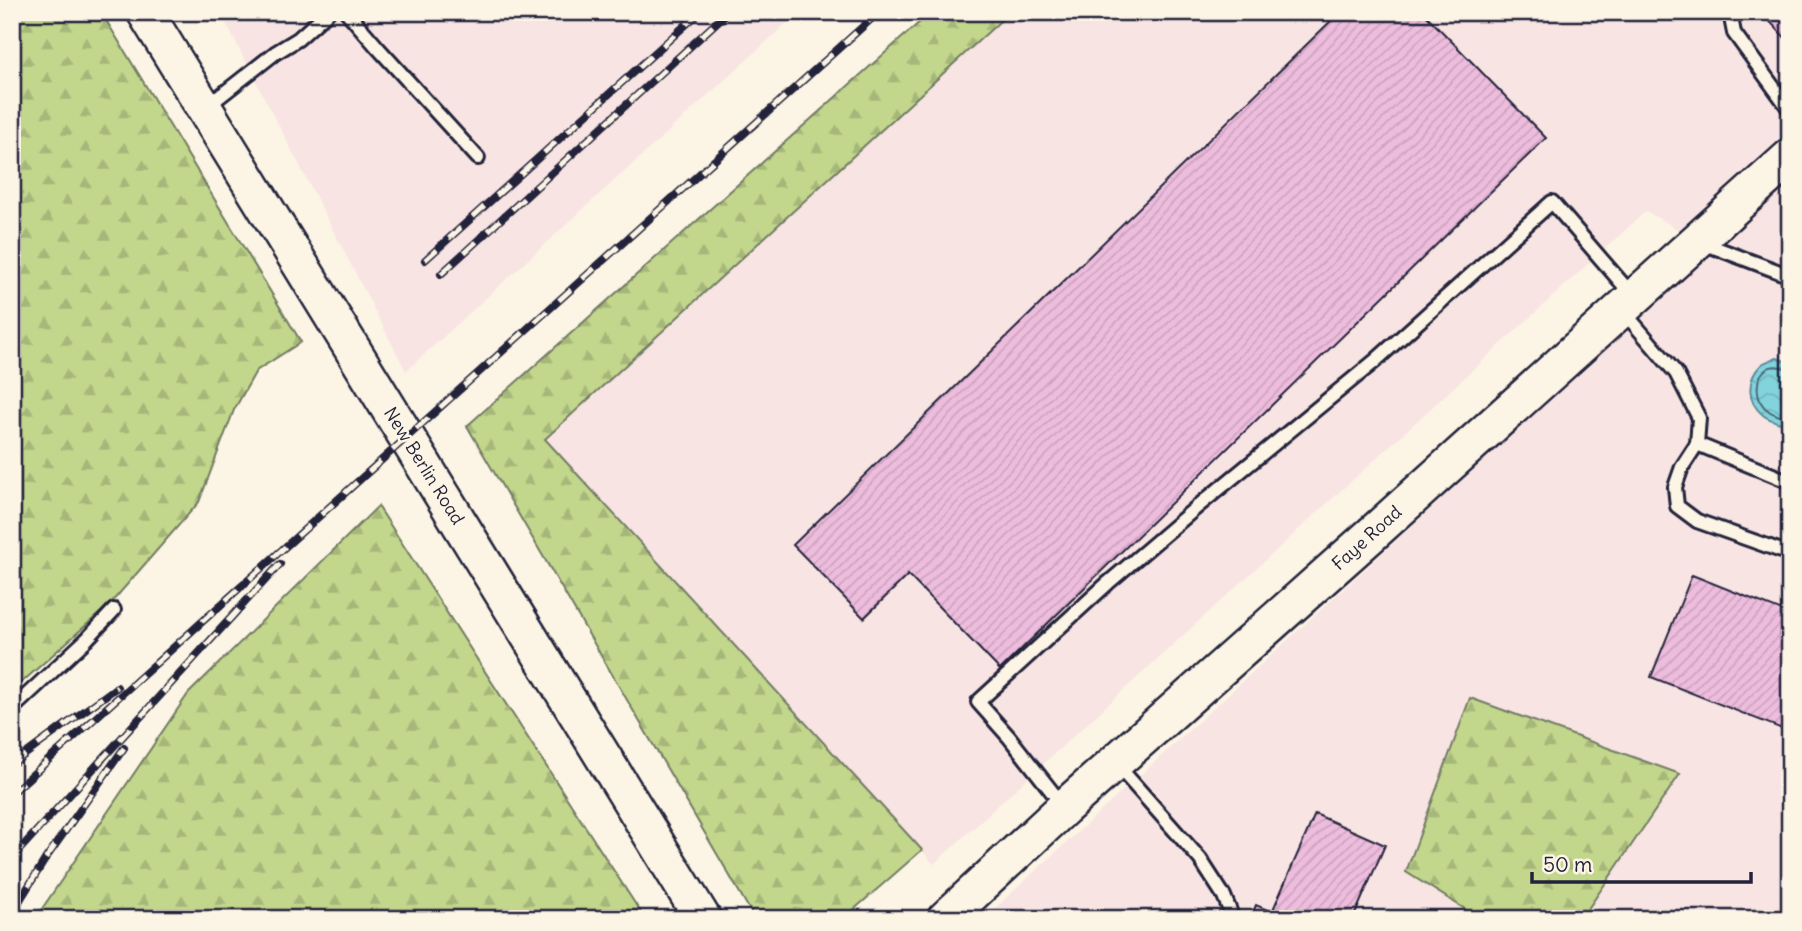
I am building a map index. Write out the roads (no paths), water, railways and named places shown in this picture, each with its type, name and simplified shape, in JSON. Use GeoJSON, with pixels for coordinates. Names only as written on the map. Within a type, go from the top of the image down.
{"type":"FeatureCollection","features":[{"type":"Feature","properties":{"kind":"street","name":"New Berlin Road"},"geometry":{"type":"LineString","coordinates":[[145,12],[703,919]]}},
{"type":"Feature","properties":{"kind":"street","name":"Faye Road"},"geometry":{"type":"LineString","coordinates":[[945,919],[1065,807],[1790,157]]}},
{"type":"Feature","properties":{"kind":"lane"},"geometry":{"type":"LineString","coordinates":[[204,109],[275,53],[298,39],[328,12]]}},
{"type":"Feature","properties":{"kind":"lane"},"geometry":{"type":"LineString","coordinates":[[347,12],[478,158]]}},
{"type":"Feature","properties":{"kind":"lane"},"geometry":{"type":"LineString","coordinates":[[1734,12],[1734,33],[1790,110]]}},
{"type":"Feature","properties":{"kind":"lane"},"geometry":{"type":"LineString","coordinates":[[1065,807],[978,702],[1108,583],[1375,361],[1552,202],[1628,303],[1676,373],[1699,418],[1697,444],[1682,467],[1675,487],[1677,506],[1697,522],[1790,554]]}},
{"type":"Feature","properties":{"kind":"lane"},"geometry":{"type":"LineString","coordinates":[[1696,241],[1790,276]]}},
{"type":"Feature","properties":{"kind":"lane"},"geometry":{"type":"LineString","coordinates":[[1697,444],[1790,482]]}},
{"type":"Feature","properties":{"kind":"lane"},"geometry":{"type":"LineString","coordinates":[[12,709],[114,610]]}},
{"type":"Feature","properties":{"kind":"lane"},"geometry":{"type":"LineString","coordinates":[[1115,762],[1200,859],[1224,896],[1230,911],[1227,919]]}},
{"type":"Feature","properties":{"kind":"water"},"geometry":{"type":"Polygon","coordinates":[[[1777,358],[1790,363],[1790,426],[1763,415],[1751,397],[1751,384],[1756,371],[1764,362],[1777,358]]]}},
{"type":"Feature","properties":{"kind":"railway"},"geometry":{"type":"LineString","coordinates":[[425,260],[700,12]]}},
{"type":"Feature","properties":{"kind":"railway"},"geometry":{"type":"LineString","coordinates":[[441,274],[728,12]]}},
{"type":"Feature","properties":{"kind":"railway"},"geometry":{"type":"LineString","coordinates":[[12,793],[879,12]]}},
{"type":"Feature","properties":{"kind":"railway"},"geometry":{"type":"LineString","coordinates":[[12,858],[280,564]]}},
{"type":"Feature","properties":{"kind":"railway"},"geometry":{"type":"LineString","coordinates":[[12,764],[117,687]]}},
{"type":"Feature","properties":{"kind":"railway"},"geometry":{"type":"LineString","coordinates":[[12,913],[46,858],[124,748]]}}]}
